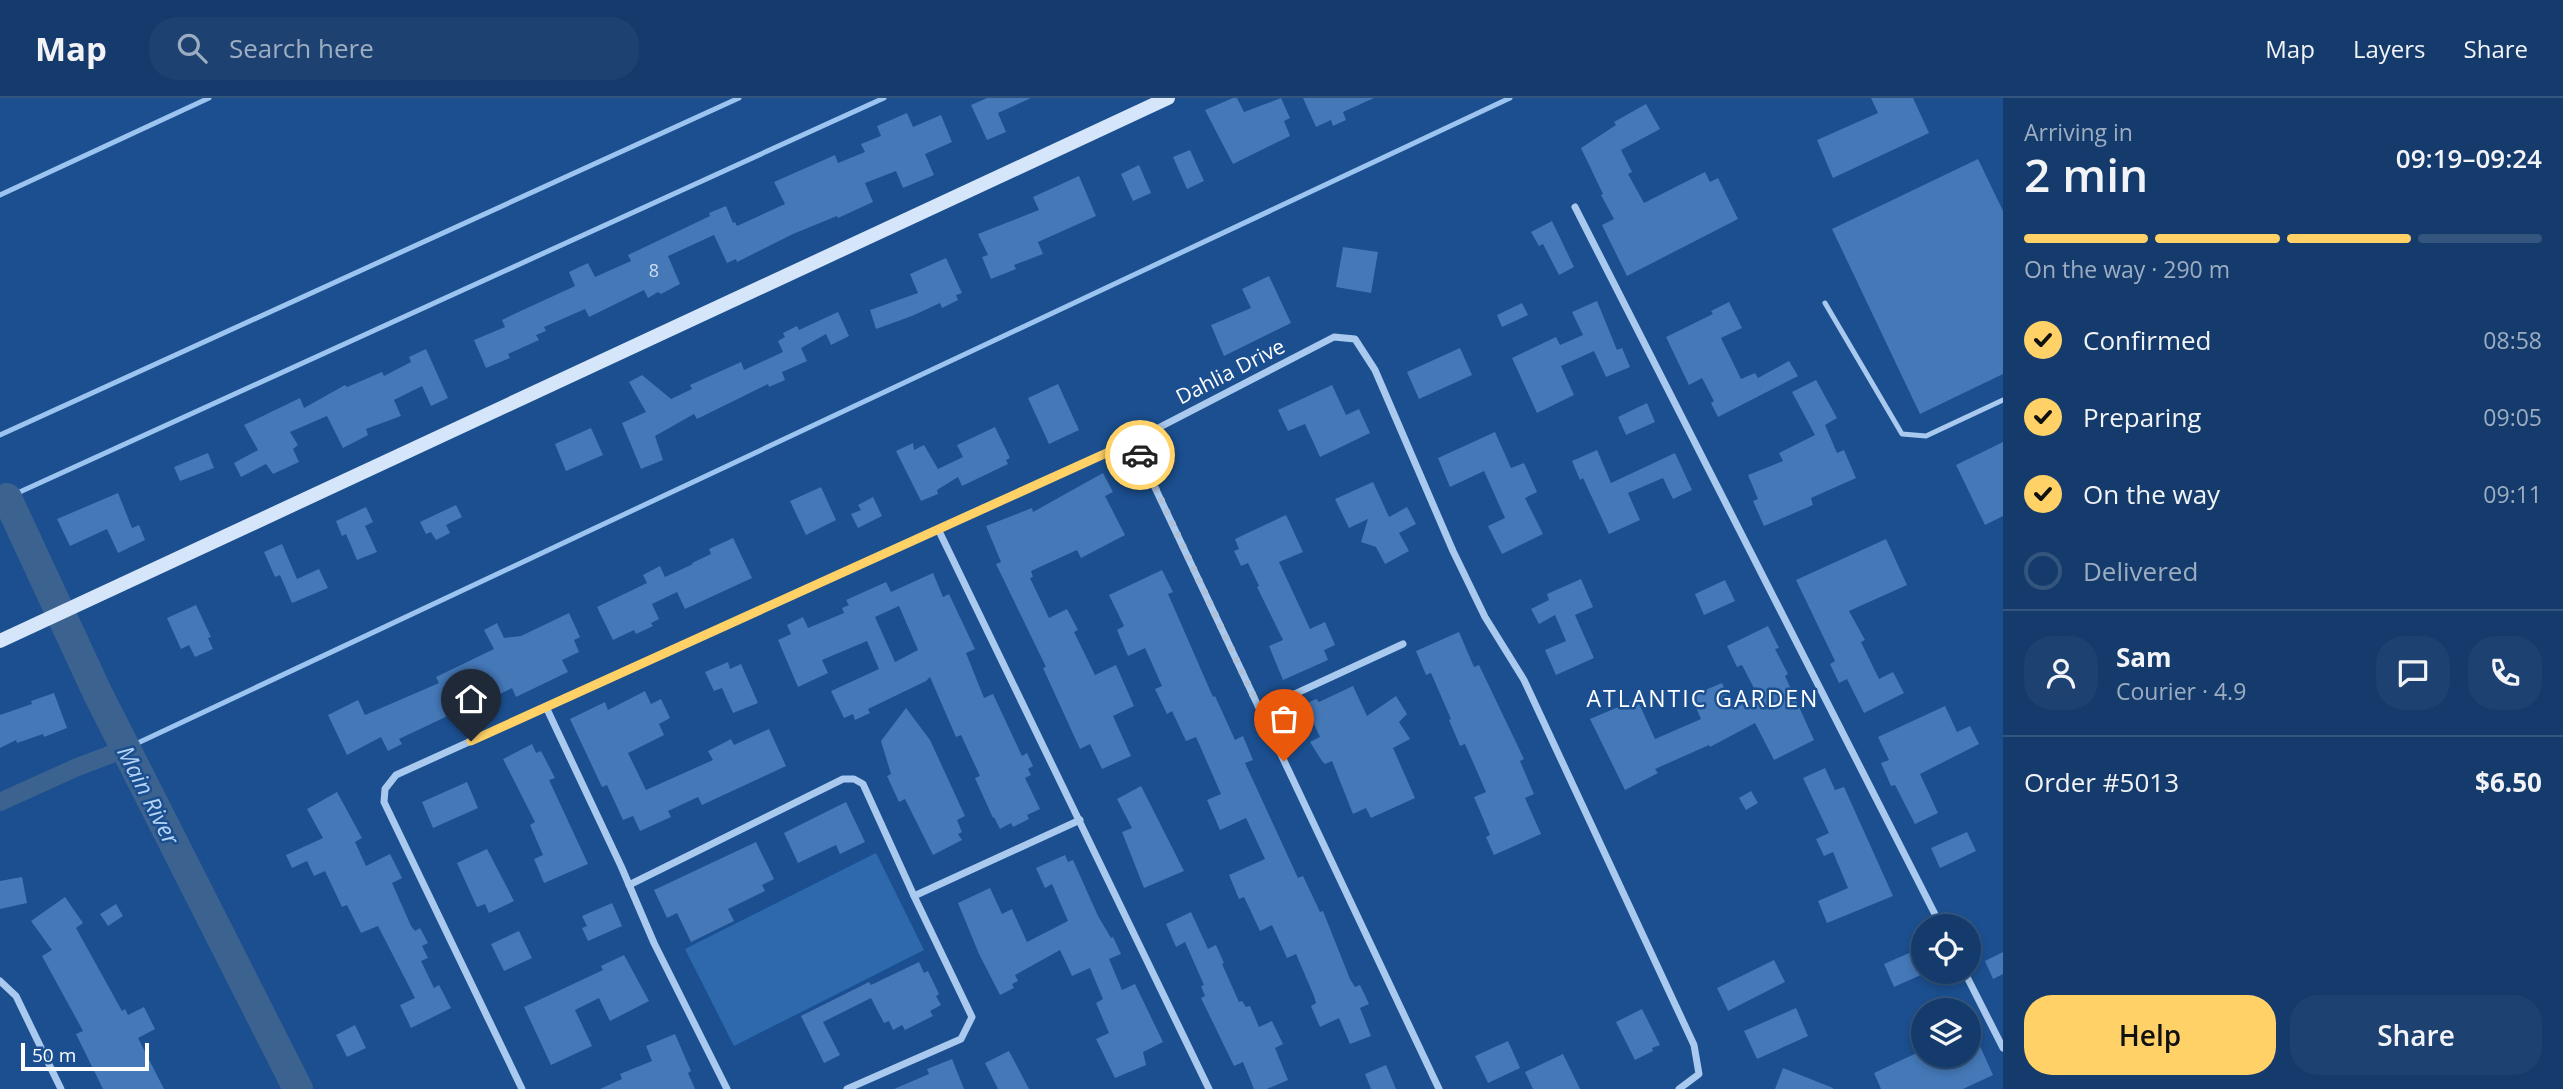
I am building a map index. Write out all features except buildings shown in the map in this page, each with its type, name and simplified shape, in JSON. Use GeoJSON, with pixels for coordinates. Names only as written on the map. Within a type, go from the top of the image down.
{"type":"FeatureCollection","features":[{"type":"Feature","properties":{"kind":"main road"},"geometry":{"type":"LineString","coordinates":[[0,641],[1168,98]]}},
{"type":"Feature","properties":{"kind":"street"},"geometry":{"type":"LineString","coordinates":[[1575,207],[1935,914]]}},
{"type":"Feature","properties":{"kind":"street","name":"Dahlia Drive"},"geometry":{"type":"LineString","coordinates":[[522,1089],[384,802],[385,789],[396,775],[1133,441],[1334,337],[1355,339],[1375,370],[1453,551],[1485,617],[1524,680],[1694,1045],[1699,1074],[1678,1089]]}},
{"type":"Feature","properties":{"kind":"street"},"geometry":{"type":"LineString","coordinates":[[1133,441],[1439,1089]]}},
{"type":"Feature","properties":{"kind":"street"},"geometry":{"type":"LineString","coordinates":[[939,530],[1209,1089]]}},
{"type":"Feature","properties":{"kind":"street"},"geometry":{"type":"LineString","coordinates":[[1260,710],[1403,644]]}},
{"type":"Feature","properties":{"kind":"street"},"geometry":{"type":"LineString","coordinates":[[546,707],[654,943],[727,1089]]}},
{"type":"Feature","properties":{"kind":"street"},"geometry":{"type":"LineString","coordinates":[[629,885],[843,779],[854,779],[863,784],[972,1017],[961,1039],[847,1089]]}},
{"type":"Feature","properties":{"kind":"street"},"geometry":{"type":"LineString","coordinates":[[914,896],[1080,820]]}},
{"type":"Feature","properties":{"kind":"street"},"geometry":{"type":"LineString","coordinates":[[0,981],[16,996],[61,1089]]}},
{"type":"Feature","properties":{"kind":"street"},"geometry":{"type":"LineString","coordinates":[[1971,984],[2003,1048]]}},
{"type":"Feature","properties":{"kind":"lane"},"geometry":{"type":"LineString","coordinates":[[1825,303],[1902,434],[1926,436],[2003,400]]}},
{"type":"Feature","properties":{"kind":"shaded area"},"geometry":{"type":"Polygon","coordinates":[[[876,853],[924,950],[734,1046],[685,949],[876,853]]]}},
{"type":"Feature","properties":{"kind":"waterway"},"geometry":{"type":"LineString","coordinates":[[0,195],[209,98]]}},
{"type":"Feature","properties":{"kind":"waterway"},"geometry":{"type":"LineString","coordinates":[[0,435],[739,98]]}},
{"type":"Feature","properties":{"kind":"waterway"},"geometry":{"type":"LineString","coordinates":[[0,501],[884,98]]}},
{"type":"Feature","properties":{"kind":"waterway"},"geometry":{"type":"LineString","coordinates":[[125,749],[1510,98]]}},
{"type":"Feature","properties":{"kind":"waterway","name":"Main River"},"geometry":{"type":"LineString","coordinates":[[7,498],[98,694],[298,1089]]}},
{"type":"Feature","properties":{"kind":"waterway"},"geometry":{"type":"LineString","coordinates":[[0,802],[125,749]]}},
{"type":"Feature","properties":{"kind":"way so far"},"geometry":{"type":"LineString","coordinates":[[1140,455],[1284,761]]}},
{"type":"Feature","properties":{"kind":"district","name":"ATLANTIC GARDEN"},"geometry":{"type":"Point","coordinates":[1703,698]}},
{"type":"Feature","properties":{"kind":"route"},"geometry":{"type":"LineString","coordinates":[[471,741],[1133,441],[1140,455]]}}]}
